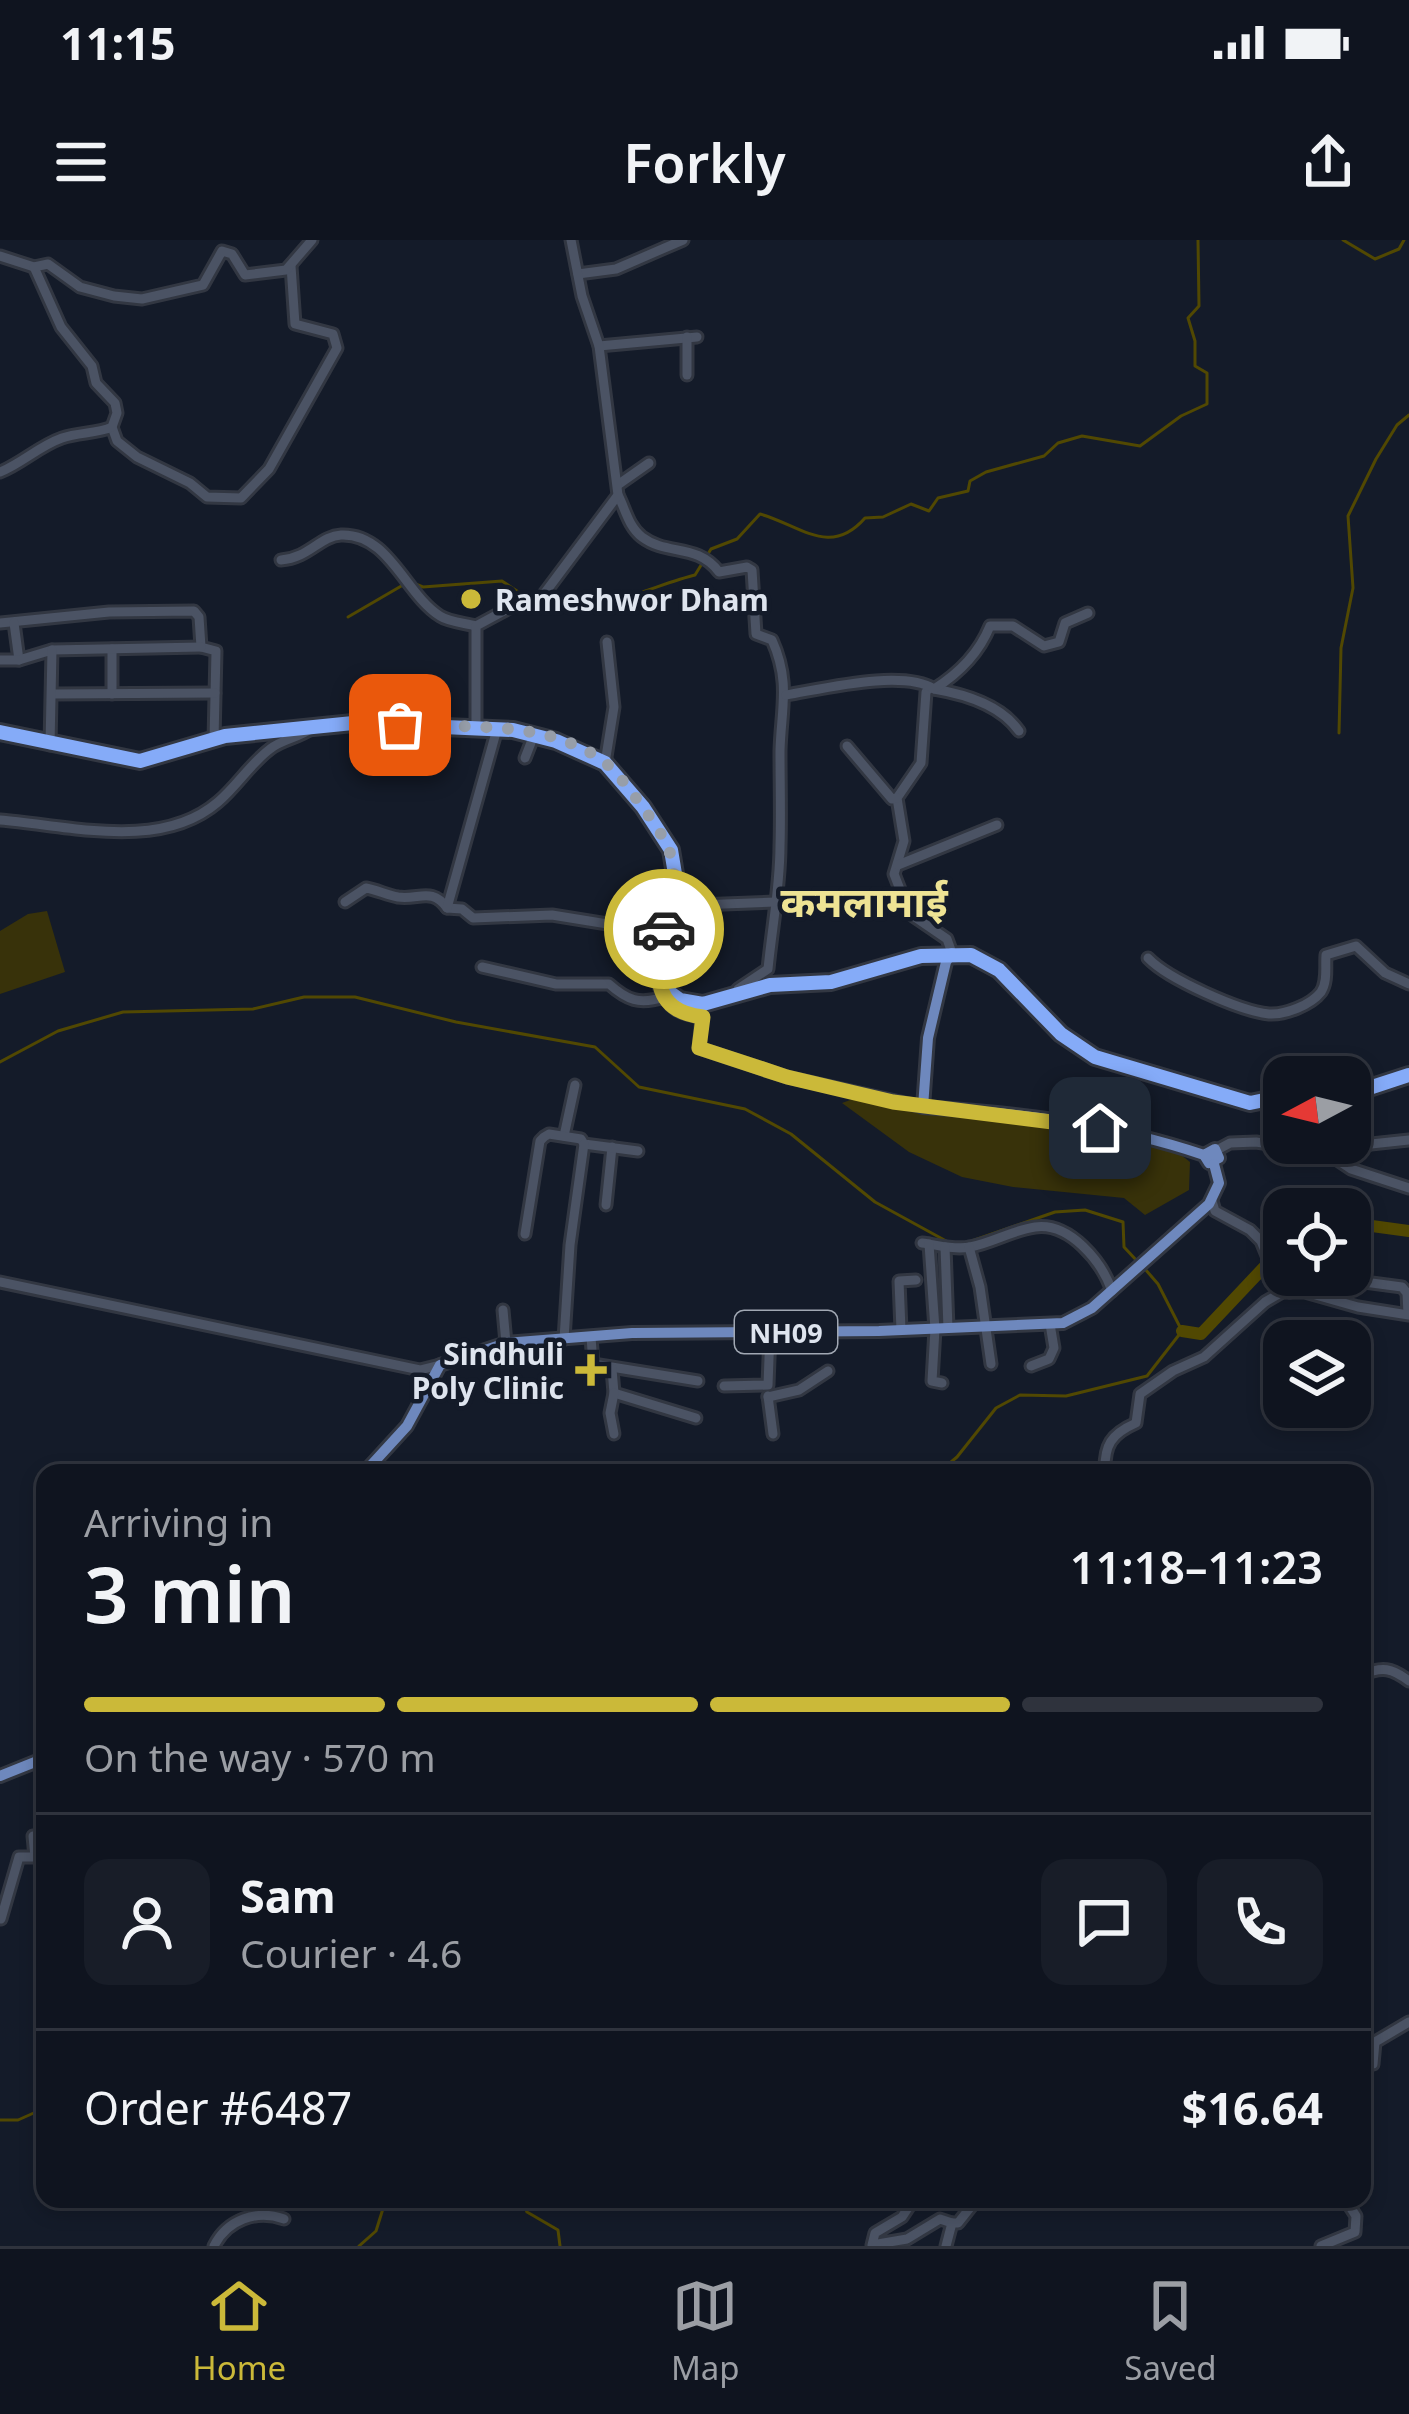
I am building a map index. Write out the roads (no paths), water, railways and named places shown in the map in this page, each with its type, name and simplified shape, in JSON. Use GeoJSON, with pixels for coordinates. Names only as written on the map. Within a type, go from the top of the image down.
{"type":"FeatureCollection","features":[{"type":"Feature","properties":{"kind":"highway"},"geometry":{"type":"LineString","coordinates":[[0,732],[140,761],[214,740],[316,725],[497,728],[572,745],[605,763],[643,807],[671,850],[676,880],[656,970],[663,992],[691,1004],[770,985],[831,982],[921,956],[952,953],[992,964],[1061,1034],[1095,1058],[1250,1103],[1263,1100]]}},
{"type":"Feature","properties":{"kind":"highway"},"geometry":{"type":"LineString","coordinates":[[1371,1088],[1409,1075]]}},
{"type":"Feature","properties":{"kind":"main road"},"geometry":{"type":"LineString","coordinates":[[952,953],[928,1038],[923,1107],[1055,1120],[1158,1139],[1212,1156],[1219,1183],[1212,1201]]}},
{"type":"Feature","properties":{"kind":"main road","name":"NH09"},"geometry":{"type":"LineString","coordinates":[[440,1365],[506,1343],[592,1336],[1063,1323],[1092,1309],[1212,1201]]}},
{"type":"Feature","properties":{"kind":"main road"},"geometry":{"type":"LineString","coordinates":[[372,1464],[406,1426],[440,1365]]}},
{"type":"Feature","properties":{"kind":"main road"},"geometry":{"type":"LineString","coordinates":[[0,1776],[36,1762]]}},
{"type":"Feature","properties":{"kind":"street"},"geometry":{"type":"LineString","coordinates":[[0,256],[34,267],[48,264],[80,287],[142,299],[203,285],[222,250],[232,254],[245,274],[286,270],[312,240]]}},
{"type":"Feature","properties":{"kind":"street"},"geometry":{"type":"LineString","coordinates":[[571,240],[599,346],[625,516],[642,537],[709,559],[719,572],[752,570],[756,634],[772,640],[776,648],[786,695],[768,969],[729,996]]}},
{"type":"Feature","properties":{"kind":"street"},"geometry":{"type":"LineString","coordinates":[[578,274],[616,268],[683,240]]}},
{"type":"Feature","properties":{"kind":"street"},"geometry":{"type":"LineString","coordinates":[[34,267],[61,327],[92,366],[96,383],[115,403],[112,427],[117,441],[207,497],[241,498],[269,469],[337,348],[333,334],[295,324],[291,266]]}},
{"type":"Feature","properties":{"kind":"street"},"geometry":{"type":"LineString","coordinates":[[599,346],[692,337],[687,375]]}},
{"type":"Feature","properties":{"kind":"street"},"geometry":{"type":"LineString","coordinates":[[0,472],[46,444],[112,427]]}},
{"type":"Feature","properties":{"kind":"street"},"geometry":{"type":"LineString","coordinates":[[281,560],[308,554],[334,536],[356,538],[380,549],[441,617],[476,626],[512,606],[538,602],[619,489],[649,463]]}},
{"type":"Feature","properties":{"kind":"street"},"geometry":{"type":"LineString","coordinates":[[0,622],[109,612],[194,611],[199,617],[201,647]]}},
{"type":"Feature","properties":{"kind":"street"},"geometry":{"type":"LineString","coordinates":[[897,798],[920,763],[926,692],[955,676],[984,641],[990,626],[1013,626],[1044,646],[1059,642],[1065,622],[1088,613]]}},
{"type":"Feature","properties":{"kind":"street"},"geometry":{"type":"LineString","coordinates":[[14,623],[19,660]]}},
{"type":"Feature","properties":{"kind":"street"},"geometry":{"type":"LineString","coordinates":[[476,626],[476,728]]}},
{"type":"Feature","properties":{"kind":"street"},"geometry":{"type":"LineString","coordinates":[[605,763],[614,707],[607,642]]}},
{"type":"Feature","properties":{"kind":"street"},"geometry":{"type":"LineString","coordinates":[[0,660],[52,650],[201,647],[216,651],[214,740]]}},
{"type":"Feature","properties":{"kind":"street"},"geometry":{"type":"LineString","coordinates":[[112,649],[112,694]]}},
{"type":"Feature","properties":{"kind":"street"},"geometry":{"type":"LineString","coordinates":[[50,745],[52,650]]}},
{"type":"Feature","properties":{"kind":"street"},"geometry":{"type":"LineString","coordinates":[[786,695],[923,682],[996,710],[1019,731]]}},
{"type":"Feature","properties":{"kind":"street"},"geometry":{"type":"LineString","coordinates":[[52,694],[215,693]]}},
{"type":"Feature","properties":{"kind":"street"},"geometry":{"type":"LineString","coordinates":[[0,820],[113,833],[182,821],[217,803],[274,745],[316,725]]}},
{"type":"Feature","properties":{"kind":"street"},"geometry":{"type":"LineString","coordinates":[[447,908],[497,728]]}},
{"type":"Feature","properties":{"kind":"street"},"geometry":{"type":"LineString","coordinates":[[524,758],[533,735]]}},
{"type":"Feature","properties":{"kind":"street"},"geometry":{"type":"LineString","coordinates":[[847,746],[883,791],[897,798]]}},
{"type":"Feature","properties":{"kind":"street"},"geometry":{"type":"LineString","coordinates":[[897,798],[904,841],[894,874],[909,913],[947,939],[952,953]]}},
{"type":"Feature","properties":{"kind":"street"},"geometry":{"type":"LineString","coordinates":[[898,866],[997,825]]}},
{"type":"Feature","properties":{"kind":"street"},"geometry":{"type":"LineString","coordinates":[[345,902],[366,888],[407,898],[426,893],[441,899],[447,908]]}},
{"type":"Feature","properties":{"kind":"street"},"geometry":{"type":"LineString","coordinates":[[671,906],[775,902]]}},
{"type":"Feature","properties":{"kind":"street"},"geometry":{"type":"LineString","coordinates":[[447,908],[462,908],[473,918],[552,915],[663,933]]}},
{"type":"Feature","properties":{"kind":"street"},"geometry":{"type":"LineString","coordinates":[[1148,958],[1168,974],[1248,1010],[1275,1015],[1320,994],[1326,982],[1326,955],[1340,949],[1356,946],[1385,973],[1409,985]]}},
{"type":"Feature","properties":{"kind":"street"},"geometry":{"type":"LineString","coordinates":[[482,967],[544,983],[609,984],[625,999],[649,1002],[663,992],[674,1009],[703,1017],[699,1048],[787,1077],[923,1107]]}},
{"type":"Feature","properties":{"kind":"street"},"geometry":{"type":"LineString","coordinates":[[564,1136],[575,1085]]}},
{"type":"Feature","properties":{"kind":"street"},"geometry":{"type":"LineString","coordinates":[[525,1234],[540,1141],[549,1134],[581,1139],[564,1339]]}},
{"type":"Feature","properties":{"kind":"street"},"geometry":{"type":"LineString","coordinates":[[1371,1144],[1409,1140]]}},
{"type":"Feature","properties":{"kind":"street"},"geometry":{"type":"LineString","coordinates":[[1212,1156],[1230,1143],[1263,1143]]}},
{"type":"Feature","properties":{"kind":"street"},"geometry":{"type":"LineString","coordinates":[[584,1144],[638,1150]]}},
{"type":"Feature","properties":{"kind":"street"},"geometry":{"type":"LineString","coordinates":[[606,1204],[612,1148]]}},
{"type":"Feature","properties":{"kind":"street"},"geometry":{"type":"LineString","coordinates":[[1347,1164],[1409,1188]]}},
{"type":"Feature","properties":{"kind":"street"},"geometry":{"type":"LineString","coordinates":[[1212,1201],[1215,1211],[1250,1230],[1263,1245]]}},
{"type":"Feature","properties":{"kind":"street"},"geometry":{"type":"LineString","coordinates":[[941,1329],[926,1244],[969,1247],[1038,1226],[1052,1228],[1070,1237],[1118,1286]]}},
{"type":"Feature","properties":{"kind":"street"},"geometry":{"type":"LineString","coordinates":[[942,1384],[932,1381],[941,1329],[945,1246]]}},
{"type":"Feature","properties":{"kind":"street"},"geometry":{"type":"LineString","coordinates":[[969,1247],[991,1364]]}},
{"type":"Feature","properties":{"kind":"street"},"geometry":{"type":"LineString","coordinates":[[932,1269],[946,1269]]}},
{"type":"Feature","properties":{"kind":"street"},"geometry":{"type":"LineString","coordinates":[[901,1330],[899,1281],[916,1280]]}},
{"type":"Feature","properties":{"kind":"street"},"geometry":{"type":"LineString","coordinates":[[0,1282],[420,1370],[440,1365]]}},
{"type":"Feature","properties":{"kind":"street"},"geometry":{"type":"LineString","coordinates":[[1319,1296],[1409,1315],[1402,1287],[1371,1283]]}},
{"type":"Feature","properties":{"kind":"street"},"geometry":{"type":"LineString","coordinates":[[1105,1464],[1105,1448],[1116,1431],[1136,1424],[1140,1394],[1173,1371],[1204,1358],[1273,1296]]}},
{"type":"Feature","properties":{"kind":"street"},"geometry":{"type":"LineString","coordinates":[[503,1310],[506,1343]]}},
{"type":"Feature","properties":{"kind":"street"},"geometry":{"type":"LineString","coordinates":[[1030,1366],[1049,1359],[1054,1348],[1050,1324]]}},
{"type":"Feature","properties":{"kind":"street"},"geometry":{"type":"LineString","coordinates":[[770,1332],[768,1397],[773,1434]]}},
{"type":"Feature","properties":{"kind":"street"},"geometry":{"type":"LineString","coordinates":[[592,1336],[593,1364],[698,1381]]}},
{"type":"Feature","properties":{"kind":"street"},"geometry":{"type":"LineString","coordinates":[[611,1369],[614,1434]]}},
{"type":"Feature","properties":{"kind":"street"},"geometry":{"type":"LineString","coordinates":[[768,1397],[799,1390],[828,1371]]}},
{"type":"Feature","properties":{"kind":"street"},"geometry":{"type":"LineString","coordinates":[[724,1385],[768,1385]]}},
{"type":"Feature","properties":{"kind":"street"},"geometry":{"type":"LineString","coordinates":[[614,1393],[696,1418]]}},
{"type":"Feature","properties":{"kind":"street"},"geometry":{"type":"LineString","coordinates":[[1371,1671],[1397,1672],[1409,1682]]}},
{"type":"Feature","properties":{"kind":"street"},"geometry":{"type":"LineString","coordinates":[[33,1836],[36,1845]]}},
{"type":"Feature","properties":{"kind":"street"},"geometry":{"type":"LineString","coordinates":[[2,1919],[19,1856],[36,1857]]}},
{"type":"Feature","properties":{"kind":"street"},"geometry":{"type":"LineString","coordinates":[[1371,2065],[1375,2042],[1409,2022]]}},
{"type":"Feature","properties":{"kind":"street"},"geometry":{"type":"LineString","coordinates":[[908,2208],[902,2217],[874,2233],[872,2245],[907,2239],[940,2219],[958,2223],[970,2208]]}},
{"type":"Feature","properties":{"kind":"street"},"geometry":{"type":"LineString","coordinates":[[1321,2246],[1355,2232],[1356,2216],[1351,2208]]}},
{"type":"Feature","properties":{"kind":"street"},"geometry":{"type":"LineString","coordinates":[[214,2246],[222,2230],[245,2218],[284,2219]]}},
{"type":"Feature","properties":{"kind":"street"},"geometry":{"type":"LineString","coordinates":[[946,2246],[952,2223]]}},
{"type":"Feature","properties":{"kind":"waterway"},"geometry":{"type":"LineString","coordinates":[[537,604],[571,610],[695,575],[711,549],[737,539],[760,514],[814,535],[839,536],[865,518],[883,517],[911,504],[929,511],[938,498],[968,491],[970,481],[986,472],[1044,456],[1058,443],[1082,436],[1140,446],[1181,416],[1207,404],[1207,373],[1195,366],[1195,341],[1188,318],[1199,306],[1198,240]]}},
{"type":"Feature","properties":{"kind":"waterway"},"geometry":{"type":"LineString","coordinates":[[1343,240],[1375,259],[1399,249],[1404,240]]}},
{"type":"Feature","properties":{"kind":"waterway"},"geometry":{"type":"LineString","coordinates":[[1339,733],[1341,648],[1353,588],[1348,516],[1376,459],[1397,425],[1409,415]]}},
{"type":"Feature","properties":{"kind":"waterway"},"geometry":{"type":"LineString","coordinates":[[413,583],[423,587],[502,581],[529,599]]}},
{"type":"Feature","properties":{"kind":"waterway"},"geometry":{"type":"LineString","coordinates":[[348,617],[403,585]]}},
{"type":"Feature","properties":{"kind":"waterway"},"geometry":{"type":"LineString","coordinates":[[0,1062],[58,1031],[123,1012],[253,1009],[304,997],[355,997],[456,1022],[595,1047],[639,1087],[745,1109],[791,1134],[875,1202],[948,1242]]}},
{"type":"Feature","properties":{"kind":"waterway"},"geometry":{"type":"LineString","coordinates":[[963,1244],[1055,1212],[1085,1210],[1123,1222],[1124,1247],[1138,1262]]}},
{"type":"Feature","properties":{"kind":"waterway"},"geometry":{"type":"LineString","coordinates":[[1371,1226],[1409,1231]]}},
{"type":"Feature","properties":{"kind":"waterway"},"geometry":{"type":"LineString","coordinates":[[1182,1331],[1201,1334],[1263,1268]]}},
{"type":"Feature","properties":{"kind":"waterway"},"geometry":{"type":"LineString","coordinates":[[949,1464],[996,1408],[1020,1395],[1066,1396],[1147,1376],[1182,1331],[1145,1269]]}},
{"type":"Feature","properties":{"kind":"waterway"},"geometry":{"type":"LineString","coordinates":[[0,2120],[18,2120],[36,2112]]}},
{"type":"Feature","properties":{"kind":"waterway"},"geometry":{"type":"LineString","coordinates":[[359,2246],[376,2231],[383,2208]]}},
{"type":"Feature","properties":{"kind":"waterway"},"geometry":{"type":"LineString","coordinates":[[525,2208],[558,2230],[560,2246]]}},
{"type":"Feature","properties":{"kind":"place","name":"Rameshwor Dham"},"geometry":{"type":"Point","coordinates":[471,599]}},
{"type":"Feature","properties":{"kind":"place","name":"Sindhuli Poly Clinic"},"geometry":{"type":"Point","coordinates":[591,1370]}},
{"type":"Feature","properties":{"kind":"district","name":"कमलामाई"},"geometry":{"type":"Point","coordinates":[864,900]}}]}
